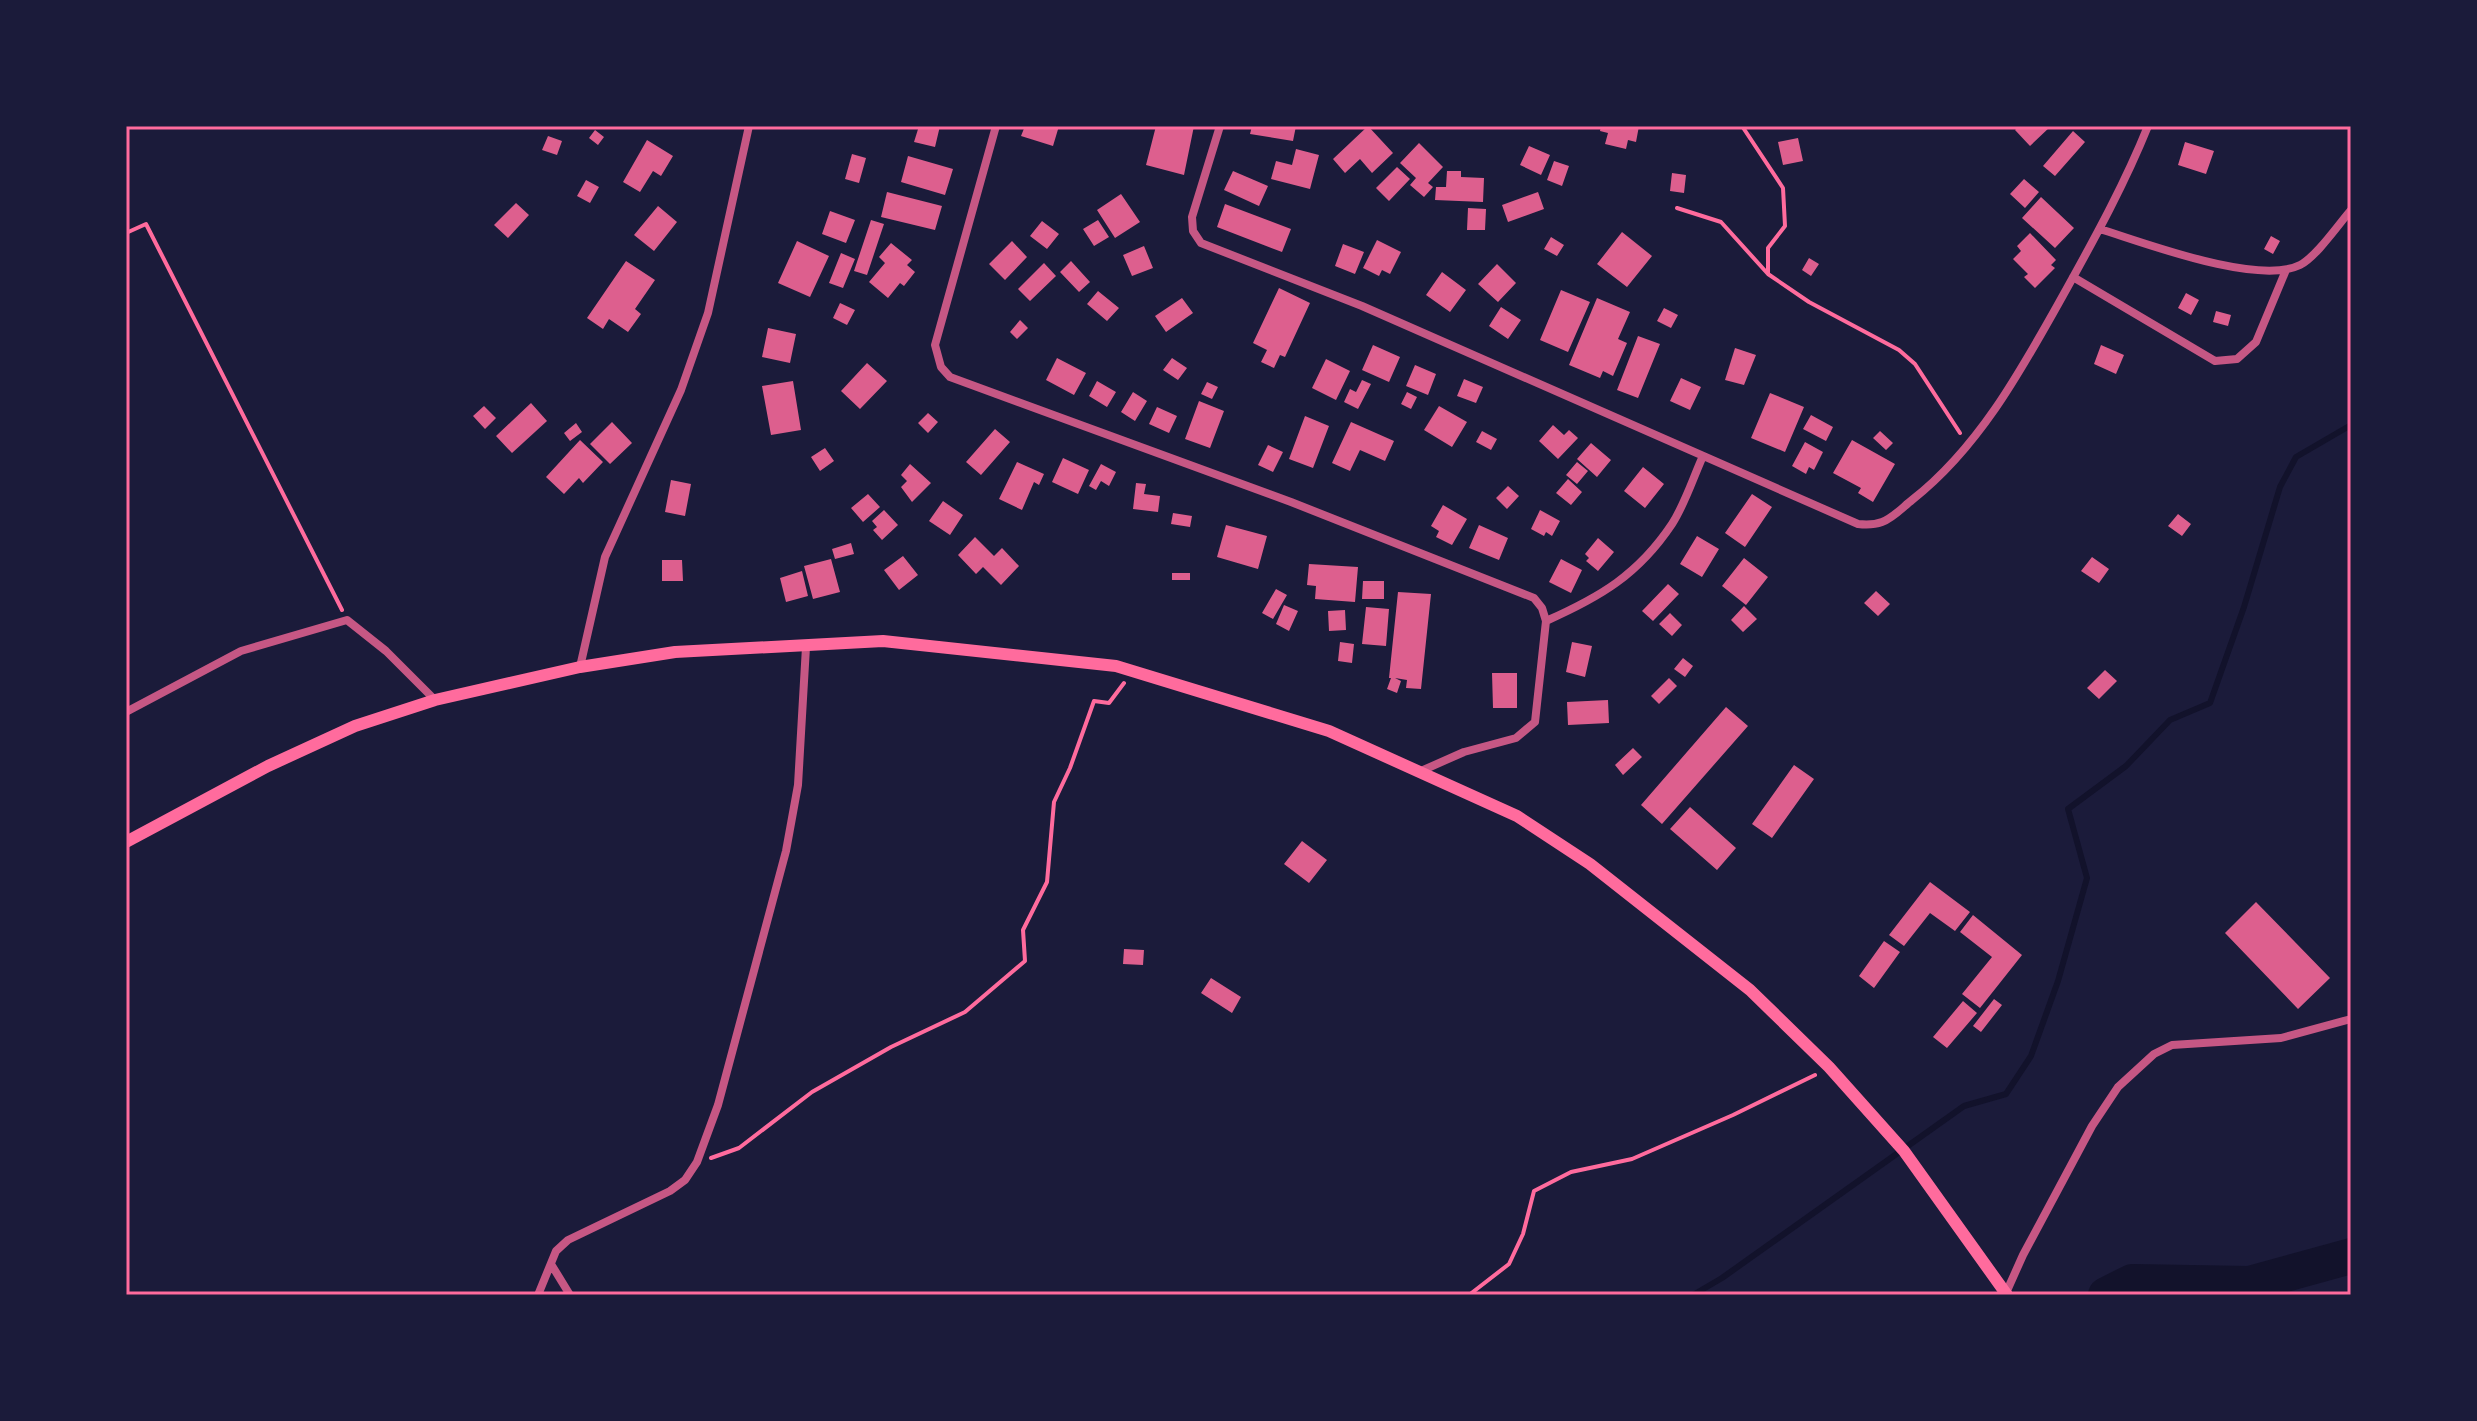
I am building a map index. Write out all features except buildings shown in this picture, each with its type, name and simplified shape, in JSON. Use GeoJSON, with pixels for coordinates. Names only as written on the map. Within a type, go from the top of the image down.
{"type":"FeatureCollection","features":[{"type":"Feature","properties":{"kind":"main road"},"geometry":{"type":"LineString","coordinates":[[126,842],[314,744],[355,726],[435,700],[580,667],[675,652],[883,641],[1116,666],[1329,731],[1517,816],[1590,864],[1750,990],[1829,1067],[1904,1151],[2007,1294]]}},
{"type":"Feature","properties":{"kind":"street"},"geometry":{"type":"LineString","coordinates":[[580,667],[605,557],[681,390],[708,313],[749,126]]}},
{"type":"Feature","properties":{"kind":"street"},"geometry":{"type":"LineString","coordinates":[[996,126],[935,345],[941,367],[950,377],[1291,502],[1534,598],[1542,608],[1546,621],[1535,722],[1516,738],[1464,752],[1421,771]]}},
{"type":"Feature","properties":{"kind":"street"},"geometry":{"type":"LineString","coordinates":[[1220,126],[1192,217],[1193,231],[1201,243],[1362,306],[1858,524],[1871,525],[1886,521],[1919,494],[1968,445],[1994,410],[2100,229],[2148,126]]}},
{"type":"Feature","properties":{"kind":"street"},"geometry":{"type":"LineString","coordinates":[[2100,229],[2199,259],[2265,272],[2303,264],[2351,210]]}},
{"type":"Feature","properties":{"kind":"street"},"geometry":{"type":"LineString","coordinates":[[2073,277],[2215,361],[2237,359],[2256,342],[2286,270]]}},
{"type":"Feature","properties":{"kind":"street"},"geometry":{"type":"LineString","coordinates":[[1546,621],[1592,600],[1621,581],[1642,562],[1673,522],[1703,456]]}},
{"type":"Feature","properties":{"kind":"street"},"geometry":{"type":"LineString","coordinates":[[126,712],[241,651],[347,620],[386,651],[435,700]]}},
{"type":"Feature","properties":{"kind":"street"},"geometry":{"type":"LineString","coordinates":[[538,1295],[556,1251],[568,1240],[670,1191],[685,1180],[697,1162],[718,1105],[786,851],[798,785],[806,647]]}},
{"type":"Feature","properties":{"kind":"street"},"geometry":{"type":"LineString","coordinates":[[2007,1294],[2023,1255],[2092,1126],[2118,1087],[2154,1054],[2172,1045],[2281,1038],[2351,1019]]}},
{"type":"Feature","properties":{"kind":"street"},"geometry":{"type":"LineString","coordinates":[[551,1264],[570,1295]]}},
{"type":"Feature","properties":{"kind":"path"},"geometry":{"type":"LineString","coordinates":[[1742,126],[1783,188],[1785,226],[1768,248],[1768,274]]}},
{"type":"Feature","properties":{"kind":"path"},"geometry":{"type":"LineString","coordinates":[[1677,208],[1721,222],[1768,274],[1809,302],[1899,350],[1915,364],[1968,445]]}},
{"type":"Feature","properties":{"kind":"path"},"geometry":{"type":"LineString","coordinates":[[126,233],[146,224],[347,620]]}},
{"type":"Feature","properties":{"kind":"path"},"geometry":{"type":"LineString","coordinates":[[697,1162],[739,1148],[812,1092],[891,1047],[965,1012],[1025,961],[1023,930],[1047,882],[1054,802],[1094,701],[1109,703],[1133,671]]}},
{"type":"Feature","properties":{"kind":"path"},"geometry":{"type":"LineString","coordinates":[[1469,1295],[1509,1264],[1523,1234],[1534,1191],[1571,1172],[1632,1159],[1733,1115],[1829,1067]]}},
{"type":"Feature","properties":{"kind":"waterway"},"geometry":{"type":"LineString","coordinates":[[1693,1295],[1722,1278],[1964,1106],[2006,1094],[2031,1056],[2058,981],[2087,878],[2068,809],[2126,766],[2170,720],[2210,703],[2244,607],[2280,487],[2296,457],[2351,425]]}},
{"type":"Feature","properties":{"kind":"waterway"},"geometry":{"type":"LineString","coordinates":[[2106,1295],[2132,1282],[2249,1284],[2351,1256]]}}]}
